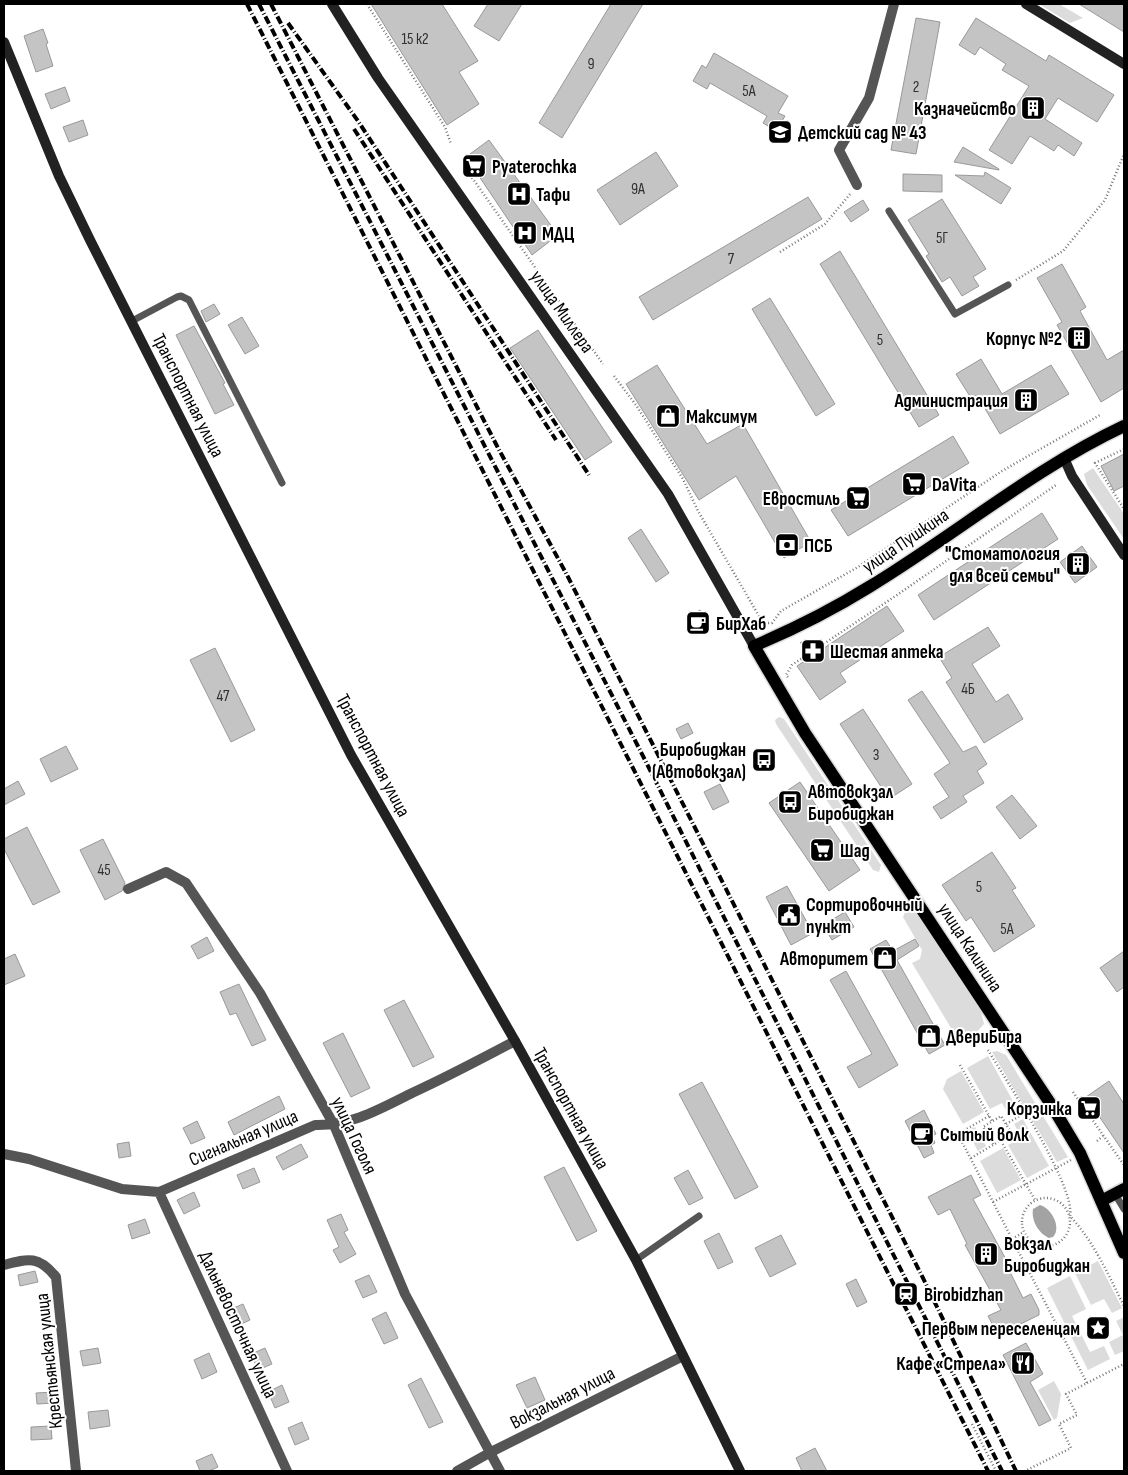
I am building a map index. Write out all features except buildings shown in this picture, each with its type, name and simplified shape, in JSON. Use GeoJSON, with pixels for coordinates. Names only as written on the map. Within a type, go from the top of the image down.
{"type":"FeatureCollection","features":[{"type":"Feature","properties":{"kind":"main road","name":"улица Миллера"},"geometry":{"type":"LineString","coordinates":[[332,4],[378,78],[668,494],[754,646]]}},
{"type":"Feature","properties":{"kind":"main road"},"geometry":{"type":"LineString","coordinates":[[1026,4],[1124,64]]}},
{"type":"Feature","properties":{"kind":"main road","name":"Транспортная улица"},"geometry":{"type":"LineString","coordinates":[[4,42],[59,176],[352,755],[515,1041],[636,1260],[740,1471]]}},
{"type":"Feature","properties":{"kind":"main road","name":"улица Пушкина"},"geometry":{"type":"LineString","coordinates":[[754,646],[792,630],[870,587],[1064,458],[1124,426]]}},
{"type":"Feature","properties":{"kind":"main road"},"geometry":{"type":"LineString","coordinates":[[1064,458],[1072,476],[1124,555]]}},
{"type":"Feature","properties":{"kind":"main road","name":"улица Калинина"},"geometry":{"type":"LineString","coordinates":[[754,646],[806,733],[1052,1106],[1080,1153],[1124,1253]]}},
{"type":"Feature","properties":{"kind":"main road"},"geometry":{"type":"LineString","coordinates":[[1101,1201],[1120,1191]]}},
{"type":"Feature","properties":{"kind":"street"},"geometry":{"type":"LineString","coordinates":[[857,185],[840,150],[869,98],[894,4]]}},
{"type":"Feature","properties":{"kind":"street","name":"улица Гоголя"},"geometry":{"type":"LineString","coordinates":[[128,888],[166,872],[186,883],[260,993],[334,1125],[405,1294],[500,1471]]}},
{"type":"Feature","properties":{"kind":"street","name":"Сигнальная улица"},"geometry":{"type":"LineString","coordinates":[[4,1154],[29,1158],[122,1189],[159,1192],[315,1125],[334,1125],[360,1118],[454,1073],[515,1041]]}},
{"type":"Feature","properties":{"kind":"street","name":"Дальневосточная улица"},"geometry":{"type":"LineString","coordinates":[[159,1192],[287,1471]]}},
{"type":"Feature","properties":{"kind":"street","name":"Крестьянская улица"},"geometry":{"type":"LineString","coordinates":[[4,1265],[33,1260],[45,1264],[56,1277],[76,1471]]}},
{"type":"Feature","properties":{"kind":"street","name":"Вокзальная улица"},"geometry":{"type":"LineString","coordinates":[[458,1471],[491,1452],[683,1356]]}},
{"type":"Feature","properties":{"kind":"lane"},"geometry":{"type":"LineString","coordinates":[[889,211],[956,314],[1008,285]]}},
{"type":"Feature","properties":{"kind":"lane"},"geometry":{"type":"LineString","coordinates":[[132,321],[177,296],[188,300],[282,482]]}},
{"type":"Feature","properties":{"kind":"lane"},"geometry":{"type":"LineString","coordinates":[[1120,1191],[1124,1209]]}},
{"type":"Feature","properties":{"kind":"lane"},"geometry":{"type":"LineString","coordinates":[[636,1260],[699,1216]]}},
{"type":"Feature","properties":{"kind":"path"},"geometry":{"type":"LineString","coordinates":[[367,4],[445,127],[451,144]]}},
{"type":"Feature","properties":{"kind":"path"},"geometry":{"type":"LineString","coordinates":[[1008,285],[1063,251],[1105,200],[1124,154]]}},
{"type":"Feature","properties":{"kind":"path"},"geometry":{"type":"LineString","coordinates":[[466,169],[603,364]]}},
{"type":"Feature","properties":{"kind":"path"},"geometry":{"type":"LineString","coordinates":[[780,252],[825,224],[857,185]]}},
{"type":"Feature","properties":{"kind":"path"},"geometry":{"type":"LineString","coordinates":[[614,376],[636,405],[683,479],[698,511],[763,623],[772,623],[782,611],[858,568],[1002,471],[1100,415]]}},
{"type":"Feature","properties":{"kind":"path"},"geometry":{"type":"LineString","coordinates":[[1124,449],[1095,463],[1124,509]]}},
{"type":"Feature","properties":{"kind":"path"},"geometry":{"type":"LineString","coordinates":[[790,681],[786,675],[788,669],[808,654],[897,596],[1056,485]]}},
{"type":"Feature","properties":{"kind":"path"},"geometry":{"type":"LineString","coordinates":[[801,642],[808,654]]}},
{"type":"Feature","properties":{"kind":"path"},"geometry":{"type":"LineString","coordinates":[[988,1050],[1056,1168],[1072,1207],[1070,1216],[1071,1227],[1066,1237],[1058,1244],[1047,1247],[1036,1244],[1024,1232],[1022,1217],[1026,1207],[1035,1200],[1046,1197],[1056,1199],[1065,1206],[1070,1216],[1083,1230],[1098,1252],[1124,1306]]}},
{"type":"Feature","properties":{"kind":"path"},"geometry":{"type":"LineString","coordinates":[[960,1065],[992,1121]]}},
{"type":"Feature","properties":{"kind":"path"},"geometry":{"type":"LineString","coordinates":[[1073,1092],[1124,1165]]}},
{"type":"Feature","properties":{"kind":"path"},"geometry":{"type":"LineString","coordinates":[[1006,1124],[1025,1113]]}},
{"type":"Feature","properties":{"kind":"path"},"geometry":{"type":"LineString","coordinates":[[989,1116],[958,1134],[1087,1383]]}},
{"type":"Feature","properties":{"kind":"path"},"geometry":{"type":"LineString","coordinates":[[971,1158],[994,1145],[1001,1141],[1012,1134],[1001,1116],[983,1127],[994,1145]]}},
{"type":"Feature","properties":{"kind":"path"},"geometry":{"type":"LineString","coordinates":[[1097,1141],[1103,1136]]}},
{"type":"Feature","properties":{"kind":"path"},"geometry":{"type":"LineString","coordinates":[[1001,1141],[1035,1200]]}},
{"type":"Feature","properties":{"kind":"path"},"geometry":{"type":"LineString","coordinates":[[993,1202],[1071,1160]]}},
{"type":"Feature","properties":{"kind":"path"},"geometry":{"type":"LineString","coordinates":[[1012,1239],[1024,1232]]}},
{"type":"Feature","properties":{"kind":"path"},"geometry":{"type":"LineString","coordinates":[[1025,1471],[1071,1448],[1059,1424],[1077,1415],[1066,1394],[1124,1364]]}},
{"type":"Feature","properties":{"kind":"path"},"geometry":{"type":"LineString","coordinates":[[972,1424],[996,1471]]}},
{"type":"Feature","properties":{"kind":"shaded area"},"geometry":{"type":"Polygon","coordinates":[[[1039,4],[1059,4],[1083,18],[1070,23],[1039,4]]]}},
{"type":"Feature","properties":{"kind":"shaded area"},"geometry":{"type":"Polygon","coordinates":[[[1093,468],[1124,514],[1124,539],[1087,485],[1084,474],[1093,468]]]}},
{"type":"Feature","properties":{"kind":"shaded area"},"geometry":{"type":"Polygon","coordinates":[[[779,717],[784,719],[881,865],[879,872],[873,870],[776,724],[775,720],[779,717]]]}},
{"type":"Feature","properties":{"kind":"shaded area"},"geometry":{"type":"Polygon","coordinates":[[[906,910],[915,910],[981,1012],[984,1024],[974,1035],[960,1043],[912,963],[920,959],[922,950],[903,917],[906,910]]]}},
{"type":"Feature","properties":{"kind":"shaded area"},"geometry":{"type":"Polygon","coordinates":[[[997,1051],[1006,1055],[1068,1157],[1057,1162],[992,1052],[997,1051]]]}},
{"type":"Feature","properties":{"kind":"shaded area"},"geometry":{"type":"Polygon","coordinates":[[[988,1056],[1019,1112],[1010,1117],[1002,1103],[990,1109],[967,1068],[988,1056]]]}},
{"type":"Feature","properties":{"kind":"shaded area"},"geometry":{"type":"Polygon","coordinates":[[[961,1071],[984,1112],[963,1124],[943,1089],[947,1079],[961,1071]]]}},
{"type":"Feature","properties":{"kind":"shaded area"},"geometry":{"type":"Polygon","coordinates":[[[1023,1119],[1049,1166],[1027,1178],[1008,1145],[1022,1138],[1014,1124],[1023,1119]]]}},
{"type":"Feature","properties":{"kind":"shaded area"},"geometry":{"type":"Polygon","coordinates":[[[975,1127],[986,1146],[978,1151],[967,1131],[975,1127]]]}},
{"type":"Feature","properties":{"kind":"shaded area"},"geometry":{"type":"Polygon","coordinates":[[[1003,1148],[1021,1180],[997,1193],[980,1161],[1003,1148]]]}},
{"type":"Feature","properties":{"kind":"shaded area"},"geometry":{"type":"Polygon","coordinates":[[[1040,1205],[1048,1210],[1054,1218],[1056,1228],[1053,1237],[1045,1236],[1034,1222],[1033,1209],[1040,1205]]]}},
{"type":"Feature","properties":{"kind":"shaded area"},"geometry":{"type":"Polygon","coordinates":[[[1098,1261],[1122,1308],[1112,1313],[1104,1299],[1091,1305],[1075,1273],[1098,1261]]]}},
{"type":"Feature","properties":{"kind":"shaded area"},"geometry":{"type":"Polygon","coordinates":[[[1070,1276],[1086,1309],[1072,1316],[1090,1352],[1104,1346],[1110,1359],[1088,1370],[1047,1288],[1070,1276]]]}},
{"type":"Feature","properties":{"kind":"shaded area"},"geometry":{"type":"Polygon","coordinates":[[[1124,1317],[1124,1351],[1115,1355],[1109,1342],[1123,1335],[1116,1321],[1124,1317]]]}},
{"type":"Feature","properties":{"kind":"shaded area"},"geometry":{"type":"Polygon","coordinates":[[[1054,1381],[1061,1394],[1057,1418],[1054,1420],[1038,1390],[1054,1381]]]}},
{"type":"Feature","properties":{"kind":"railway"},"geometry":{"type":"LineString","coordinates":[[247,4],[988,1471]]}},
{"type":"Feature","properties":{"kind":"railway"},"geometry":{"type":"LineString","coordinates":[[259,4],[645,760],[1002,1471]]}},
{"type":"Feature","properties":{"kind":"railway"},"geometry":{"type":"LineString","coordinates":[[271,4],[497,446],[567,575],[926,1284],[1016,1471]]}},
{"type":"Feature","properties":{"kind":"railway"},"geometry":{"type":"LineString","coordinates":[[288,23],[358,121],[589,475]]}},
{"type":"Feature","properties":{"kind":"railway"},"geometry":{"type":"LineString","coordinates":[[354,129],[556,440]]}},
{"type":"Feature","properties":{"kind":"place","name":"Казначейство"},"geometry":{"type":"Point","coordinates":[1033,108]}},
{"type":"Feature","properties":{"kind":"place","name":"Детский сад № 43"},"geometry":{"type":"Point","coordinates":[780,132]}},
{"type":"Feature","properties":{"kind":"place","name":"Pyaterochka"},"geometry":{"type":"Point","coordinates":[474,166]}},
{"type":"Feature","properties":{"kind":"place","name":"Тафи"},"geometry":{"type":"Point","coordinates":[519,194]}},
{"type":"Feature","properties":{"kind":"place","name":"МДЦ"},"geometry":{"type":"Point","coordinates":[525,233]}},
{"type":"Feature","properties":{"kind":"place","name":"Корпус №2"},"geometry":{"type":"Point","coordinates":[1079,338]}},
{"type":"Feature","properties":{"kind":"place","name":"Администрация"},"geometry":{"type":"Point","coordinates":[1026,400]}},
{"type":"Feature","properties":{"kind":"place","name":"Максимум"},"geometry":{"type":"Point","coordinates":[668,416]}},
{"type":"Feature","properties":{"kind":"place","name":"DaVita"},"geometry":{"type":"Point","coordinates":[914,484]}},
{"type":"Feature","properties":{"kind":"place","name":"Евростиль"},"geometry":{"type":"Point","coordinates":[858,498]}},
{"type":"Feature","properties":{"kind":"place","name":"ПСБ"},"geometry":{"type":"Point","coordinates":[787,545]}},
{"type":"Feature","properties":{"kind":"place","name":"\"Стоматология для всей семьи\""},"geometry":{"type":"Point","coordinates":[1078,564]}},
{"type":"Feature","properties":{"kind":"place","name":"БирХаб"},"geometry":{"type":"Point","coordinates":[698,623]}},
{"type":"Feature","properties":{"kind":"place","name":"Шестая аптека"},"geometry":{"type":"Point","coordinates":[813,651]}},
{"type":"Feature","properties":{"kind":"place","name":"Биробиджан (Автовокзал)"},"geometry":{"type":"Point","coordinates":[764,760]}},
{"type":"Feature","properties":{"kind":"place","name":"Автовокзал Биробиджан"},"geometry":{"type":"Point","coordinates":[790,802]}},
{"type":"Feature","properties":{"kind":"place","name":"Шад"},"geometry":{"type":"Point","coordinates":[822,850]}},
{"type":"Feature","properties":{"kind":"place","name":"Сортировочный пункт"},"geometry":{"type":"Point","coordinates":[789,915]}},
{"type":"Feature","properties":{"kind":"place","name":"Авторитет"},"geometry":{"type":"Point","coordinates":[885,958]}},
{"type":"Feature","properties":{"kind":"place","name":"ДвериБира"},"geometry":{"type":"Point","coordinates":[929,1036]}},
{"type":"Feature","properties":{"kind":"place","name":"Корзинка"},"geometry":{"type":"Point","coordinates":[1089,1108]}},
{"type":"Feature","properties":{"kind":"place","name":"Сытый волк"},"geometry":{"type":"Point","coordinates":[922,1134]}},
{"type":"Feature","properties":{"kind":"place","name":"Вокзал Биробиджан"},"geometry":{"type":"Point","coordinates":[986,1254]}},
{"type":"Feature","properties":{"kind":"place","name":"Birobidzhan"},"geometry":{"type":"Point","coordinates":[906,1294]}},
{"type":"Feature","properties":{"kind":"place","name":"Первым переселенцам"},"geometry":{"type":"Point","coordinates":[1098,1328]}},
{"type":"Feature","properties":{"kind":"place","name":"Кафе «Стрела»"},"geometry":{"type":"Point","coordinates":[1023,1363]}}]}
